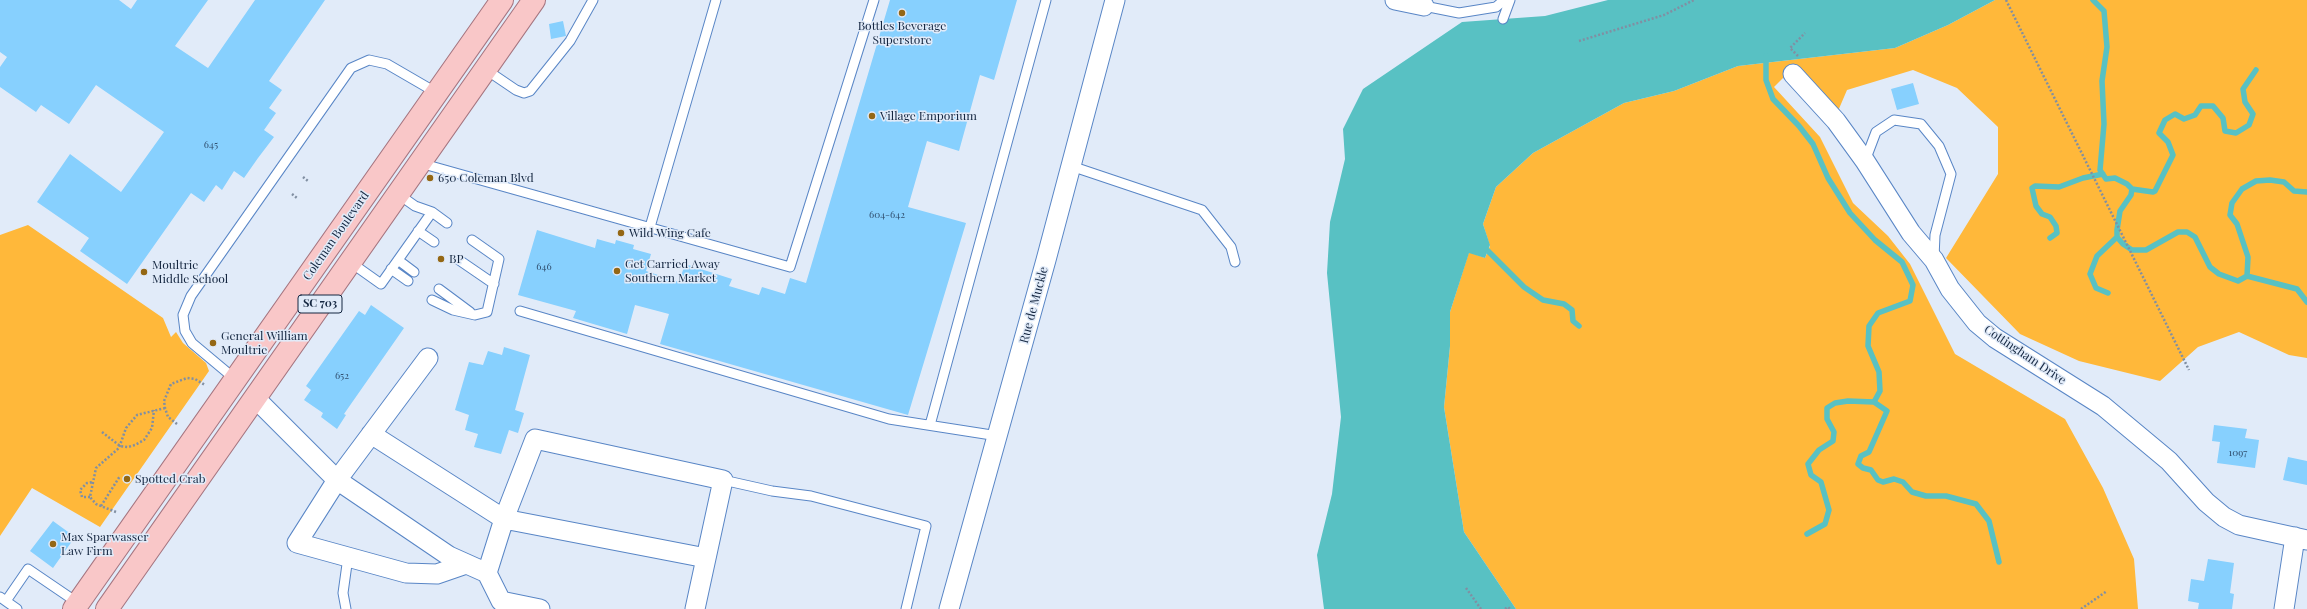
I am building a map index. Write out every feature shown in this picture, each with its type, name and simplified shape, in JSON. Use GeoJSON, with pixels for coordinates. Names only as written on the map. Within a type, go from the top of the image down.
{"type":"FeatureCollection","features":[{"type":"Feature","properties":{"kind":"main road","name":"Coleman Boulevard"},"geometry":{"type":"LineString","coordinates":[[76,606],[502,0]]}},
{"type":"Feature","properties":{"kind":"main road","name":"SC 703"},"geometry":{"type":"LineString","coordinates":[[106,609],[534,0]]}},
{"type":"Feature","properties":{"kind":"main road"},"geometry":{"type":"LineString","coordinates":[[255,398],[252,375],[313,287],[344,224]]}},
{"type":"Feature","properties":{"kind":"street","name":"Rue de Muckle"},"geometry":{"type":"LineString","coordinates":[[948,609],[998,436],[1115,0]]}},
{"type":"Feature","properties":{"kind":"street"},"geometry":{"type":"LineString","coordinates":[[1396,0],[1424,6]]}},
{"type":"Feature","properties":{"kind":"street","name":"Cottingham Drive"},"geometry":{"type":"LineString","coordinates":[[1793,74],[1836,121],[1865,161],[1911,233],[1934,260],[1950,289],[1977,323],[1995,338],[2103,406],[2169,461],[2206,502],[2224,516],[2239,525],[2301,538]]}},
{"type":"Feature","properties":{"kind":"street"},"geometry":{"type":"LineString","coordinates":[[428,358],[337,480],[297,543],[406,573],[437,574],[466,564]]}},
{"type":"Feature","properties":{"kind":"street"},"geometry":{"type":"LineString","coordinates":[[255,398],[337,480],[449,556],[487,573],[501,601],[540,609]]}},
{"type":"Feature","properties":{"kind":"street"},"geometry":{"type":"LineString","coordinates":[[371,434],[504,519],[706,558]]}},
{"type":"Feature","properties":{"kind":"street"},"geometry":{"type":"LineString","coordinates":[[487,573],[504,519],[535,440],[723,480],[695,609]]}},
{"type":"Feature","properties":{"kind":"street"},"geometry":{"type":"LineString","coordinates":[[2284,609],[2301,538]]}},
{"type":"Feature","properties":{"kind":"lane"},"geometry":{"type":"LineString","coordinates":[[486,69],[516,90],[524,93],[530,91],[570,42],[593,0]]}},
{"type":"Feature","properties":{"kind":"lane"},"geometry":{"type":"LineString","coordinates":[[650,227],[716,0]]}},
{"type":"Feature","properties":{"kind":"lane"},"geometry":{"type":"LineString","coordinates":[[420,163],[790,267],[874,0]]}},
{"type":"Feature","properties":{"kind":"lane"},"geometry":{"type":"LineString","coordinates":[[930,425],[1046,0]]}},
{"type":"Feature","properties":{"kind":"lane"},"geometry":{"type":"LineString","coordinates":[[1424,6],[1459,13],[1496,7],[1504,0]]}},
{"type":"Feature","properties":{"kind":"lane"},"geometry":{"type":"LineString","coordinates":[[1503,19],[1510,0]]}},
{"type":"Feature","properties":{"kind":"lane"},"geometry":{"type":"LineString","coordinates":[[235,380],[192,343],[185,331],[182,315],[191,296],[346,74],[351,68],[369,60],[387,64],[437,93]]}},
{"type":"Feature","properties":{"kind":"lane"},"geometry":{"type":"LineString","coordinates":[[1865,161],[1876,132],[1894,120],[1921,124],[1939,146],[1951,174],[1935,235],[1934,260]]}},
{"type":"Feature","properties":{"kind":"lane"},"geometry":{"type":"LineString","coordinates":[[1071,166],[1202,210],[1231,247],[1235,262]]}},
{"type":"Feature","properties":{"kind":"lane"},"geometry":{"type":"LineString","coordinates":[[398,194],[415,206],[432,212],[447,223]]}},
{"type":"Feature","properties":{"kind":"lane"},"geometry":{"type":"LineString","coordinates":[[350,262],[381,284],[432,212]]}},
{"type":"Feature","properties":{"kind":"lane"},"geometry":{"type":"LineString","coordinates":[[418,231],[434,242]]}},
{"type":"Feature","properties":{"kind":"lane"},"geometry":{"type":"LineString","coordinates":[[432,300],[453,310],[475,315],[487,312],[499,260],[472,240]]}},
{"type":"Feature","properties":{"kind":"lane"},"geometry":{"type":"LineString","coordinates":[[398,260],[414,272]]}},
{"type":"Feature","properties":{"kind":"lane"},"geometry":{"type":"LineString","coordinates":[[459,260],[494,284]]}},
{"type":"Feature","properties":{"kind":"lane"},"geometry":{"type":"LineString","coordinates":[[391,270],[408,281]]}},
{"type":"Feature","properties":{"kind":"lane"},"geometry":{"type":"LineString","coordinates":[[439,289],[475,315]]}},
{"type":"Feature","properties":{"kind":"lane"},"geometry":{"type":"LineString","coordinates":[[520,311],[889,418],[998,436]]}},
{"type":"Feature","properties":{"kind":"lane"},"geometry":{"type":"LineString","coordinates":[[723,480],[772,491],[811,496],[926,526],[906,609]]}},
{"type":"Feature","properties":{"kind":"lane"},"geometry":{"type":"LineString","coordinates":[[346,609],[343,593],[348,557]]}},
{"type":"Feature","properties":{"kind":"lane"},"geometry":{"type":"LineString","coordinates":[[17,609],[3,599],[28,569],[76,606]]}},
{"type":"Feature","properties":{"kind":"path"},"geometry":{"type":"LineString","coordinates":[[1579,41],[1664,15],[1694,0]]}},
{"type":"Feature","properties":{"kind":"path"},"geometry":{"type":"LineString","coordinates":[[2006,0],[2189,370]]}},
{"type":"Feature","properties":{"kind":"path"},"geometry":{"type":"LineString","coordinates":[[303,177],[308,181]]}},
{"type":"Feature","properties":{"kind":"path"},"geometry":{"type":"LineString","coordinates":[[292,194],[297,198]]}},
{"type":"Feature","properties":{"kind":"path"},"geometry":{"type":"LineString","coordinates":[[177,424],[168,417],[165,408],[164,401],[171,384],[187,378],[195,379],[205,385]]}},
{"type":"Feature","properties":{"kind":"path"},"geometry":{"type":"LineString","coordinates":[[90,497],[96,468],[120,446],[126,428],[131,421],[137,416],[165,408]]}},
{"type":"Feature","properties":{"kind":"path"},"geometry":{"type":"LineString","coordinates":[[102,432],[120,446],[128,447],[144,440],[152,428],[154,410]]}},
{"type":"Feature","properties":{"kind":"path"},"geometry":{"type":"LineString","coordinates":[[101,506],[120,476]]}},
{"type":"Feature","properties":{"kind":"path"},"geometry":{"type":"LineString","coordinates":[[93,482],[87,483],[80,490],[82,497],[90,497],[101,506],[116,512]]}},
{"type":"Feature","properties":{"kind":"path"},"geometry":{"type":"LineString","coordinates":[[1466,588],[1481,609]]}},
{"type":"Feature","properties":{"kind":"path"},"geometry":{"type":"LineString","coordinates":[[2081,609],[2107,591]]}},
{"type":"Feature","properties":{"kind":"path"},"geometry":{"type":"LineString","coordinates":[[1505,609],[1508,607],[1510,609]]}},
{"type":"Feature","properties":{"kind":"shaded area"},"geometry":{"type":"Polygon","coordinates":[[[1608,0],[1995,0],[1948,25],[1895,48],[1738,66],[1674,91],[1624,103],[1533,153],[1496,187],[1483,224],[1490,245],[1485,258],[1469,253],[1450,312],[1450,346],[1444,407],[1464,532],[1516,609],[1324,609],[1317,555],[1332,494],[1341,417],[1327,273],[1330,222],[1345,159],[1343,129],[1363,89],[1462,22],[1545,16],[1608,0]]]}},
{"type":"Feature","properties":{"kind":"shaded area"},"geometry":{"type":"Polygon","coordinates":[[[1995,0],[2307,0],[2307,358],[2289,355],[2239,332],[2198,347],[2160,381],[2079,361],[2020,334],[1946,258],[1998,174],[1998,127],[1957,88],[1913,70],[1847,90],[1838,111],[1795,66],[1774,87],[1820,137],[1853,203],[1888,236],[1910,264],[1955,354],[2065,419],[2103,488],[2134,559],[2138,609],[1516,609],[1464,532],[1444,407],[1450,346],[1450,312],[1469,252],[1485,258],[1490,246],[1483,224],[1496,187],[1533,153],[1624,103],[1674,91],[1738,66],[1895,48],[1948,25],[1995,0]]]}},
{"type":"Feature","properties":{"kind":"shaded area"},"geometry":{"type":"Polygon","coordinates":[[[28,225],[163,318],[171,337],[176,332],[183,343],[206,363],[209,371],[100,527],[32,488],[0,536],[0,235],[28,225]]]}},
{"type":"Feature","properties":{"kind":"building"},"geometry":{"type":"Polygon","coordinates":[[[0,0],[119,0],[131,9],[137,0],[208,0],[175,46],[208,68],[255,0],[325,0],[269,81],[282,90],[269,108],[276,113],[264,130],[274,137],[244,178],[234,171],[222,190],[216,185],[204,202],[191,193],[127,284],[80,251],[89,238],[37,202],[70,154],[121,192],[164,132],[96,85],[69,124],[41,105],[36,112],[0,87],[0,67],[7,57],[0,52],[0,0]]]}},
{"type":"Feature","properties":{"kind":"building"},"geometry":{"type":"Polygon","coordinates":[[[890,0],[1017,0],[994,80],[980,75],[959,151],[927,141],[908,207],[966,223],[908,415],[660,344],[669,314],[635,305],[627,334],[573,318],[576,311],[518,295],[537,230],[595,248],[597,239],[615,244],[616,240],[634,245],[633,249],[651,254],[646,271],[679,282],[685,264],[732,279],[729,286],[759,295],[762,287],[785,294],[790,278],[806,283],[890,0]]]}},
{"type":"Feature","properties":{"kind":"building"},"geometry":{"type":"Polygon","coordinates":[[[563,21],[566,36],[551,39],[549,24],[563,21]]]}},
{"type":"Feature","properties":{"kind":"building"},"geometry":{"type":"Polygon","coordinates":[[[1913,83],[1919,104],[1897,110],[1891,89],[1913,83]]]}},
{"type":"Feature","properties":{"kind":"building"},"geometry":{"type":"Polygon","coordinates":[[[371,305],[404,328],[344,414],[346,415],[337,429],[321,417],[323,413],[304,400],[311,390],[306,386],[359,311],[365,315],[371,305]]]}},
{"type":"Feature","properties":{"kind":"building"},"geometry":{"type":"Polygon","coordinates":[[[504,347],[530,355],[515,410],[524,413],[518,433],[509,430],[501,454],[474,447],[478,434],[465,430],[469,415],[455,410],[469,362],[483,365],[488,351],[502,355],[504,347]]]}},
{"type":"Feature","properties":{"kind":"building"},"geometry":{"type":"Polygon","coordinates":[[[2214,425],[2247,429],[2245,438],[2259,440],[2255,468],[2217,463],[2220,442],[2212,441],[2214,425]]]}},
{"type":"Feature","properties":{"kind":"building"},"geometry":{"type":"Polygon","coordinates":[[[2288,457],[2307,461],[2307,485],[2283,480],[2288,457]]]}},
{"type":"Feature","properties":{"kind":"building","name":"Max Sparwasser Law Firm"},"geometry":{"type":"Polygon","coordinates":[[[53,521],[75,537],[53,568],[30,551],[53,521]]]}},
{"type":"Feature","properties":{"kind":"building"},"geometry":{"type":"Polygon","coordinates":[[[2208,559],[2234,563],[2230,593],[2234,594],[2232,609],[2198,609],[2199,603],[2188,601],[2191,579],[2204,581],[2208,559]]]}},
{"type":"Feature","properties":{"kind":"waterway"},"geometry":{"type":"LineString","coordinates":[[2093,0],[2104,11],[2107,47],[2102,81],[2104,124],[2100,170],[2106,179],[2115,178],[2127,184],[2132,189],[2131,195],[2120,211],[2117,237],[2123,244],[2132,250],[2146,250],[2178,232],[2187,232],[2195,237],[2210,267],[2219,274],[2238,281],[2247,276],[2248,257],[2237,224],[2230,215],[2232,203],[2242,189],[2256,181],[2270,180],[2284,182],[2294,191],[2307,192]]}},
{"type":"Feature","properties":{"kind":"waterway"},"geometry":{"type":"LineString","coordinates":[[1766,56],[1766,80],[1773,99],[1799,126],[1813,144],[1828,178],[1850,213],[1875,240],[1902,262],[1913,285],[1910,301],[1878,313],[1869,326],[1868,346],[1879,372],[1880,391],[1874,402],[1887,411],[1869,452],[1861,456],[1858,464],[1863,468],[1871,470],[1878,480],[1883,482],[1894,479],[1903,482],[1912,492],[1926,496],[1946,496],[1976,504],[1989,521],[1999,562]]}},
{"type":"Feature","properties":{"kind":"waterway"},"geometry":{"type":"LineString","coordinates":[[2132,189],[2155,191],[2173,155],[2168,142],[2159,133],[2165,120],[2175,114],[2184,119],[2195,115],[2201,106],[2213,106],[2223,118],[2225,131],[2236,133],[2249,125],[2253,114],[2245,102],[2243,89],[2256,70]]}},
{"type":"Feature","properties":{"kind":"waterway"},"geometry":{"type":"LineString","coordinates":[[2050,238],[2057,233],[2056,226],[2050,217],[2042,214],[2036,206],[2032,188],[2035,186],[2059,187],[2083,178],[2103,174]]}},
{"type":"Feature","properties":{"kind":"waterway"},"geometry":{"type":"LineString","coordinates":[[2108,293],[2096,288],[2090,274],[2097,256],[2117,237]]}},
{"type":"Feature","properties":{"kind":"waterway"},"geometry":{"type":"LineString","coordinates":[[1488,251],[1524,287],[1543,300],[1564,304],[1572,310],[1573,321],[1579,326]]}},
{"type":"Feature","properties":{"kind":"waterway"},"geometry":{"type":"LineString","coordinates":[[2247,276],[2297,289],[2307,302]]}},
{"type":"Feature","properties":{"kind":"waterway"},"geometry":{"type":"LineString","coordinates":[[1807,534],[1825,524],[1829,510],[1821,482],[1811,475],[1808,464],[1819,450],[1833,441],[1834,432],[1827,419],[1827,408],[1835,403],[1848,401],[1874,402]]}},
{"type":"Feature","properties":{"kind":"place","name":"Bottles Beverage Superstore"},"geometry":{"type":"Point","coordinates":[902,13]}},
{"type":"Feature","properties":{"kind":"place","name":"Village Emporium"},"geometry":{"type":"Point","coordinates":[872,116]}},
{"type":"Feature","properties":{"kind":"place","name":"650 Coleman Blvd"},"geometry":{"type":"Point","coordinates":[430,178]}},
{"type":"Feature","properties":{"kind":"place","name":"Wild Wing Cafe"},"geometry":{"type":"Point","coordinates":[621,233]}},
{"type":"Feature","properties":{"kind":"place","name":"BP"},"geometry":{"type":"Point","coordinates":[441,259]}},
{"type":"Feature","properties":{"kind":"place","name":"Get Carried Away Southern Market"},"geometry":{"type":"Point","coordinates":[617,271]}},
{"type":"Feature","properties":{"kind":"place","name":"Moultrie Middle School"},"geometry":{"type":"Point","coordinates":[144,272]}},
{"type":"Feature","properties":{"kind":"place","name":"General William Moultrie"},"geometry":{"type":"Point","coordinates":[213,343]}},
{"type":"Feature","properties":{"kind":"place","name":"Spotted Crab"},"geometry":{"type":"Point","coordinates":[127,479]}},
{"type":"Feature","properties":{"kind":"place","name":"Max Sparwasser Law Firm"},"geometry":{"type":"Point","coordinates":[53,544]}}]}
